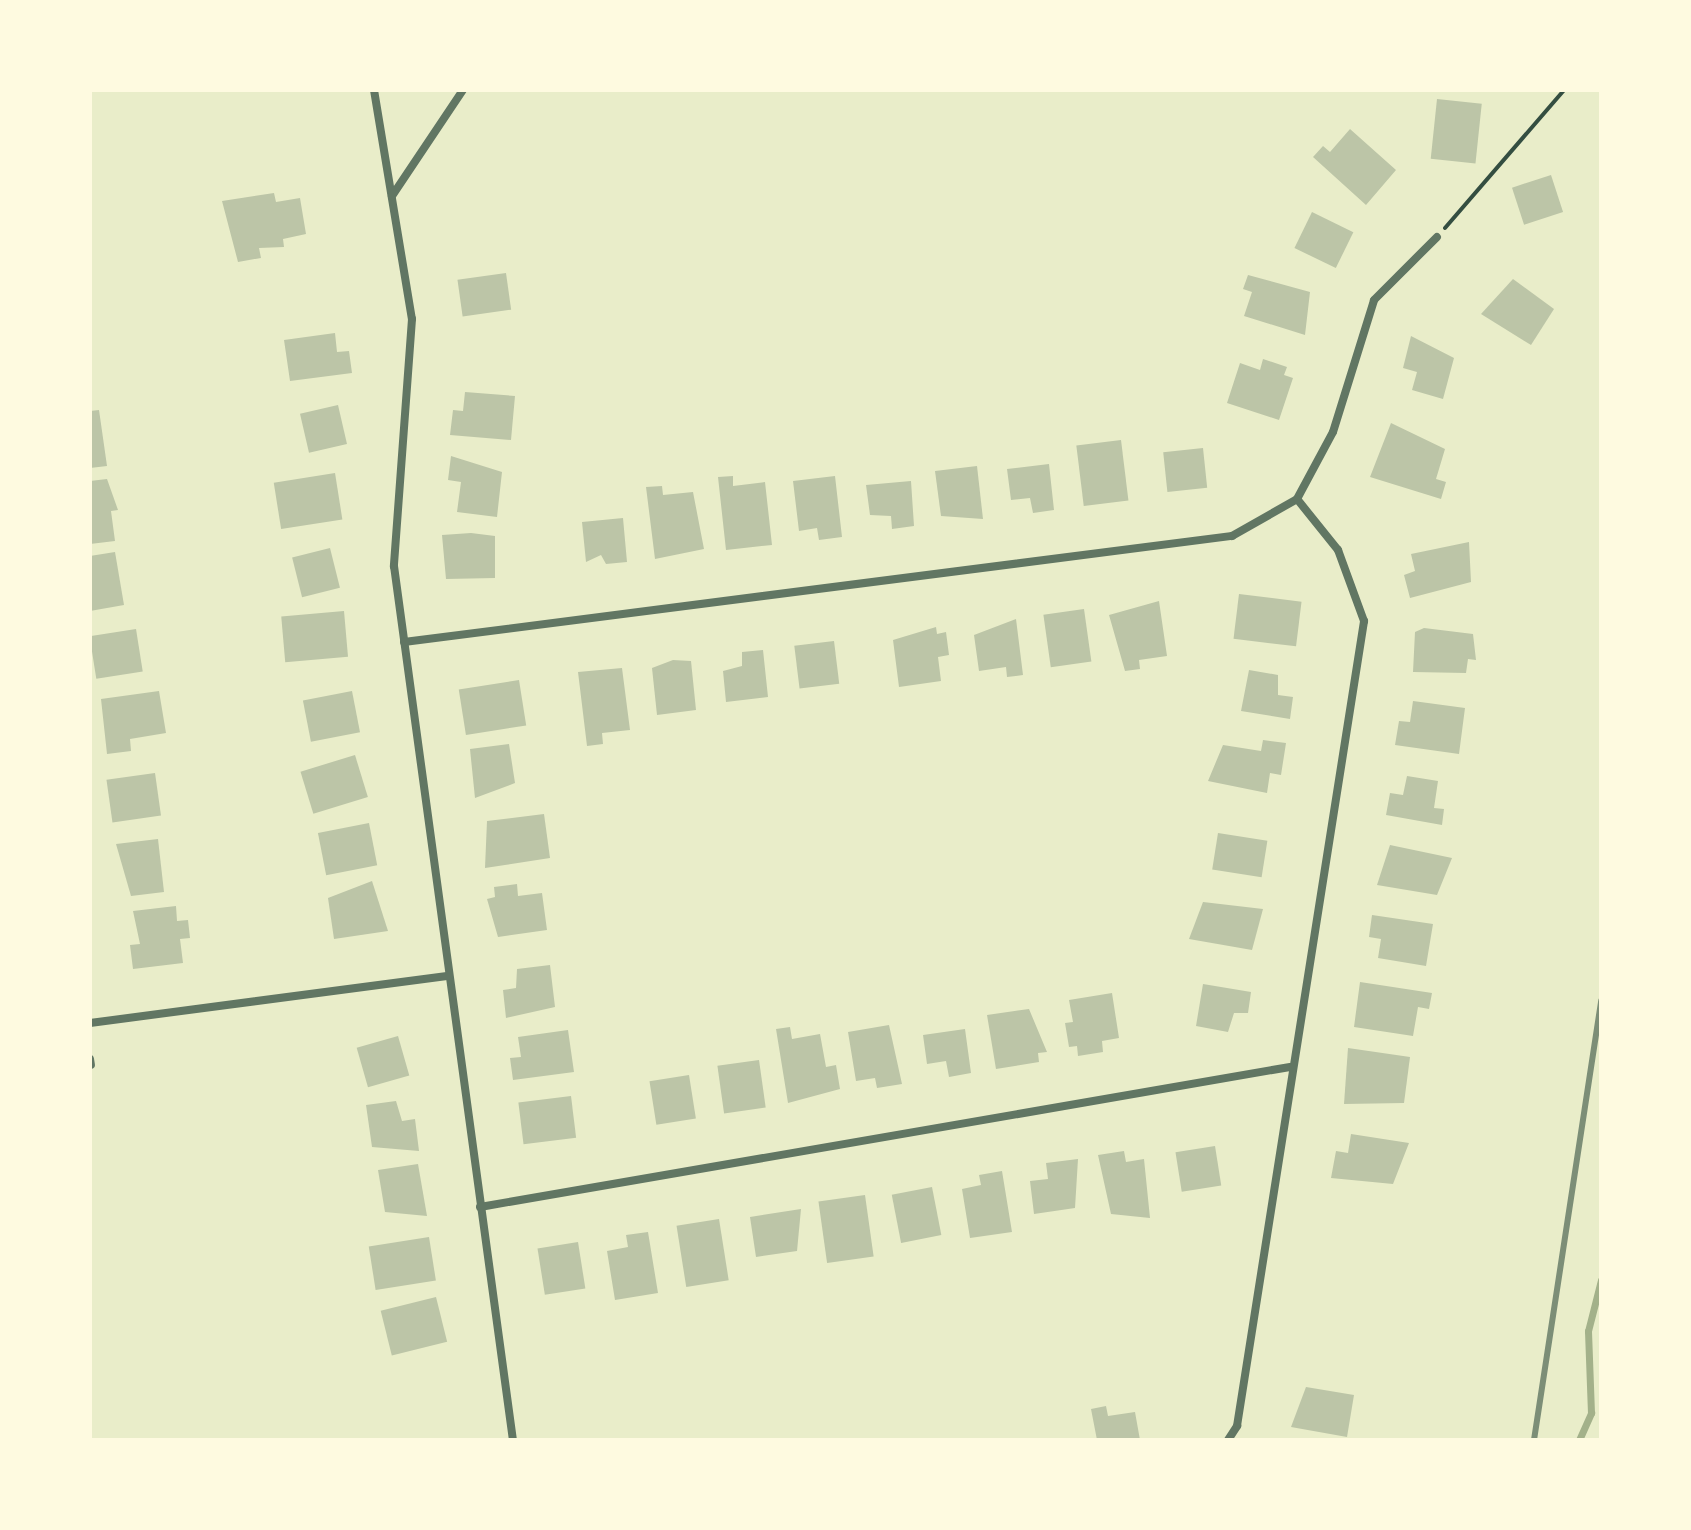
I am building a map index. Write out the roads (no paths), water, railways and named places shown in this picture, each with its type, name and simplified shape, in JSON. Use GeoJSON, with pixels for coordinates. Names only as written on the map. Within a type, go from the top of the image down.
{"type":"FeatureCollection","features":[{"type":"Feature","properties":{"kind":"street"},"geometry":{"type":"LineString","coordinates":[[374,90],[412,319],[393,531],[404,642],[513,1440]]}},
{"type":"Feature","properties":{"kind":"street"},"geometry":{"type":"LineString","coordinates":[[392,196],[463,90]]}},
{"type":"Feature","properties":{"kind":"street"},"geometry":{"type":"LineString","coordinates":[[404,642],[1232,536],[1297,499],[1333,432],[1374,300],[1437,237]]}},
{"type":"Feature","properties":{"kind":"street"},"geometry":{"type":"LineString","coordinates":[[1228,1440],[1237,1426],[1290,1067],[1364,621],[1338,550],[1297,499]]}},
{"type":"Feature","properties":{"kind":"street"},"geometry":{"type":"LineString","coordinates":[[90,1023],[449,976]]}},
{"type":"Feature","properties":{"kind":"street"},"geometry":{"type":"LineString","coordinates":[[90,1059],[91,1065]]}},
{"type":"Feature","properties":{"kind":"street"},"geometry":{"type":"LineString","coordinates":[[480,1207],[1290,1067]]}},
{"type":"Feature","properties":{"kind":"waterway"},"geometry":{"type":"LineString","coordinates":[[1579,1440],[1591,1413],[1588,1331],[1601,1280]]}},
{"type":"Feature","properties":{"kind":"railway"},"geometry":{"type":"LineString","coordinates":[[1534,1440],[1601,1000]]}}]}
